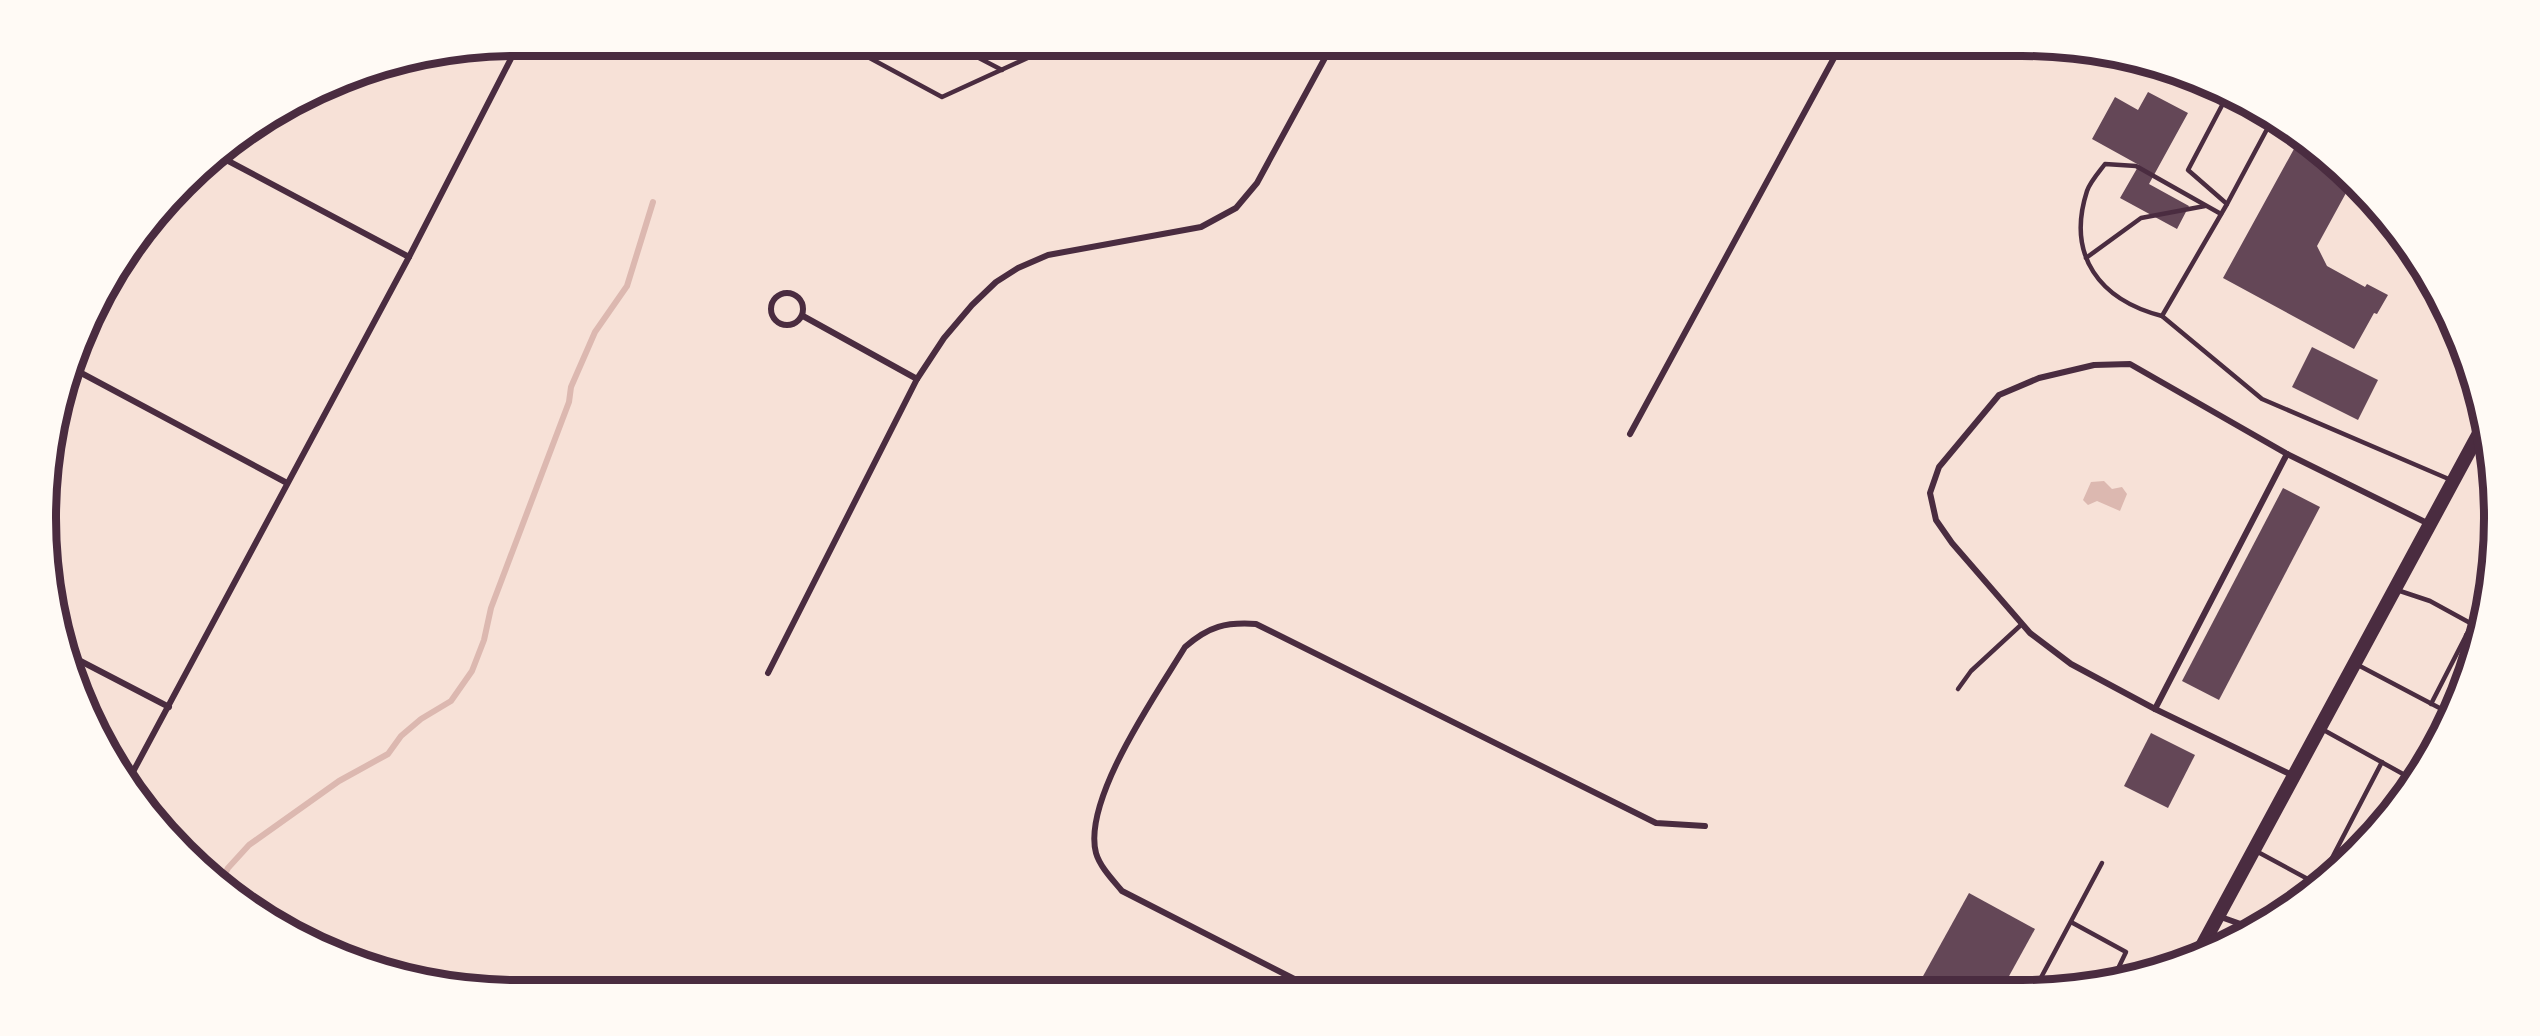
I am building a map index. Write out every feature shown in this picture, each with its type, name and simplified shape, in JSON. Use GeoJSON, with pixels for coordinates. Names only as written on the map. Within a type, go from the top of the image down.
{"type":"FeatureCollection","features":[{"type":"Feature","properties":{"kind":"main road"},"geometry":{"type":"LineString","coordinates":[[2203,943],[2477,436]]}},
{"type":"Feature","properties":{"kind":"street"},"geometry":{"type":"LineString","coordinates":[[132,774],[409,257],[512,56]]}},
{"type":"Feature","properties":{"kind":"street"},"geometry":{"type":"LineString","coordinates":[[768,673],[917,380],[944,338],[972,305],[996,282],[1018,268],[1048,255],[1202,226],[1236,208],[1257,183],[1326,56]]}},
{"type":"Feature","properties":{"kind":"street"},"geometry":{"type":"LineString","coordinates":[[1630,434],[1835,56]]}},
{"type":"Feature","properties":{"kind":"street"},"geometry":{"type":"LineString","coordinates":[[226,159],[409,257]]}},
{"type":"Feature","properties":{"kind":"street"},"geometry":{"type":"LineString","coordinates":[[785,292],[796,296],[802,304],[803,316],[790,325],[778,323],[770,313],[775,297],[785,292]]}},
{"type":"Feature","properties":{"kind":"street"},"geometry":{"type":"LineString","coordinates":[[803,316],[917,380]]}},
{"type":"Feature","properties":{"kind":"street"},"geometry":{"type":"LineString","coordinates":[[2294,776],[2155,709],[2071,664],[2048,648],[2022,624],[1952,543],[1936,520],[1930,493],[1939,467],[1999,395],[2039,378],[2094,365],[2130,364],[2287,454],[2429,524]]}},
{"type":"Feature","properties":{"kind":"street"},"geometry":{"type":"LineString","coordinates":[[79,372],[287,483]]}},
{"type":"Feature","properties":{"kind":"street"},"geometry":{"type":"LineString","coordinates":[[2155,709],[2287,454]]}},
{"type":"Feature","properties":{"kind":"street"},"geometry":{"type":"LineString","coordinates":[[1296,980],[1122,891],[1106,872],[1096,854],[1094,831],[1106,782],[1185,646],[1212,629],[1230,622],[1256,624],[1656,823],[1705,826]]}},
{"type":"Feature","properties":{"kind":"street"},"geometry":{"type":"LineString","coordinates":[[78,660],[169,707]]}},
{"type":"Feature","properties":{"kind":"street"},"geometry":{"type":"LineString","coordinates":[[2218,916],[2242,925]]}},
{"type":"Feature","properties":{"kind":"lane"},"geometry":{"type":"LineString","coordinates":[[870,56],[942,97],[1032,56]]}},
{"type":"Feature","properties":{"kind":"lane"},"geometry":{"type":"LineString","coordinates":[[975,56],[1002,70]]}},
{"type":"Feature","properties":{"kind":"lane"},"geometry":{"type":"LineString","coordinates":[[2224,102],[2188,170],[2228,204]]}},
{"type":"Feature","properties":{"kind":"lane"},"geometry":{"type":"LineString","coordinates":[[2162,316],[2228,204],[2268,126]]}},
{"type":"Feature","properties":{"kind":"lane"},"geometry":{"type":"LineString","coordinates":[[2221,214],[2136,166],[2104,164],[2087,190],[2080,242],[2093,275],[2137,310],[2162,316],[2262,399],[2453,481]]}},
{"type":"Feature","properties":{"kind":"lane"},"geometry":{"type":"LineString","coordinates":[[2086,258],[2141,218],[2206,206]]}},
{"type":"Feature","properties":{"kind":"lane"},"geometry":{"type":"LineString","coordinates":[[2395,589],[2430,601],[2472,624],[2431,704]]}},
{"type":"Feature","properties":{"kind":"lane"},"geometry":{"type":"LineString","coordinates":[[1958,689],[1971,671],[2022,624]]}},
{"type":"Feature","properties":{"kind":"lane"},"geometry":{"type":"LineString","coordinates":[[2355,663],[2443,710]]}},
{"type":"Feature","properties":{"kind":"lane"},"geometry":{"type":"LineString","coordinates":[[2320,728],[2406,777]]}},
{"type":"Feature","properties":{"kind":"lane"},"geometry":{"type":"LineString","coordinates":[[2328,865],[2382,762]]}},
{"type":"Feature","properties":{"kind":"lane"},"geometry":{"type":"LineString","coordinates":[[2254,850],[2310,880]]}},
{"type":"Feature","properties":{"kind":"lane"},"geometry":{"type":"LineString","coordinates":[[2041,980],[2102,863]]}},
{"type":"Feature","properties":{"kind":"lane"},"geometry":{"type":"LineString","coordinates":[[2071,922],[2126,952],[2117,971]]}},
{"type":"Feature","properties":{"kind":"shaded area"},"geometry":{"type":"Polygon","coordinates":[[[2104,481],[2112,489],[2122,487],[2127,494],[2120,511],[2097,501],[2088,505],[2083,500],[2091,482],[2104,481]]]}},
{"type":"Feature","properties":{"kind":"building"},"geometry":{"type":"Polygon","coordinates":[[[2148,92],[2188,113],[2149,184],[2189,206],[2177,229],[2120,198],[2139,165],[2092,139],[2115,97],[2138,110],[2148,92]]]}},
{"type":"Feature","properties":{"kind":"building"},"geometry":{"type":"Polygon","coordinates":[[[2296,145],[2348,190],[2317,246],[2327,266],[2365,287],[2367,284],[2388,295],[2377,314],[2374,313],[2354,349],[2223,278],[2296,145]]]}},
{"type":"Feature","properties":{"kind":"building"},"geometry":{"type":"Polygon","coordinates":[[[2312,347],[2378,380],[2358,420],[2292,387],[2312,347]]]}},
{"type":"Feature","properties":{"kind":"building"},"geometry":{"type":"Polygon","coordinates":[[[2283,488],[2320,507],[2219,700],[2182,681],[2283,488]]]}},
{"type":"Feature","properties":{"kind":"building"},"geometry":{"type":"Polygon","coordinates":[[[2151,733],[2195,755],[2168,808],[2124,786],[2151,733]]]}},
{"type":"Feature","properties":{"kind":"building"},"geometry":{"type":"Polygon","coordinates":[[[1969,893],[2035,929],[2007,980],[1921,980],[1969,893]]]}},
{"type":"Feature","properties":{"kind":"waterway"},"geometry":{"type":"LineString","coordinates":[[224,875],[249,845],[339,781],[388,754],[401,736],[421,719],[451,701],[472,671],[484,640],[491,608],[569,402],[571,387],[595,332],[627,286],[653,202]]}}]}
